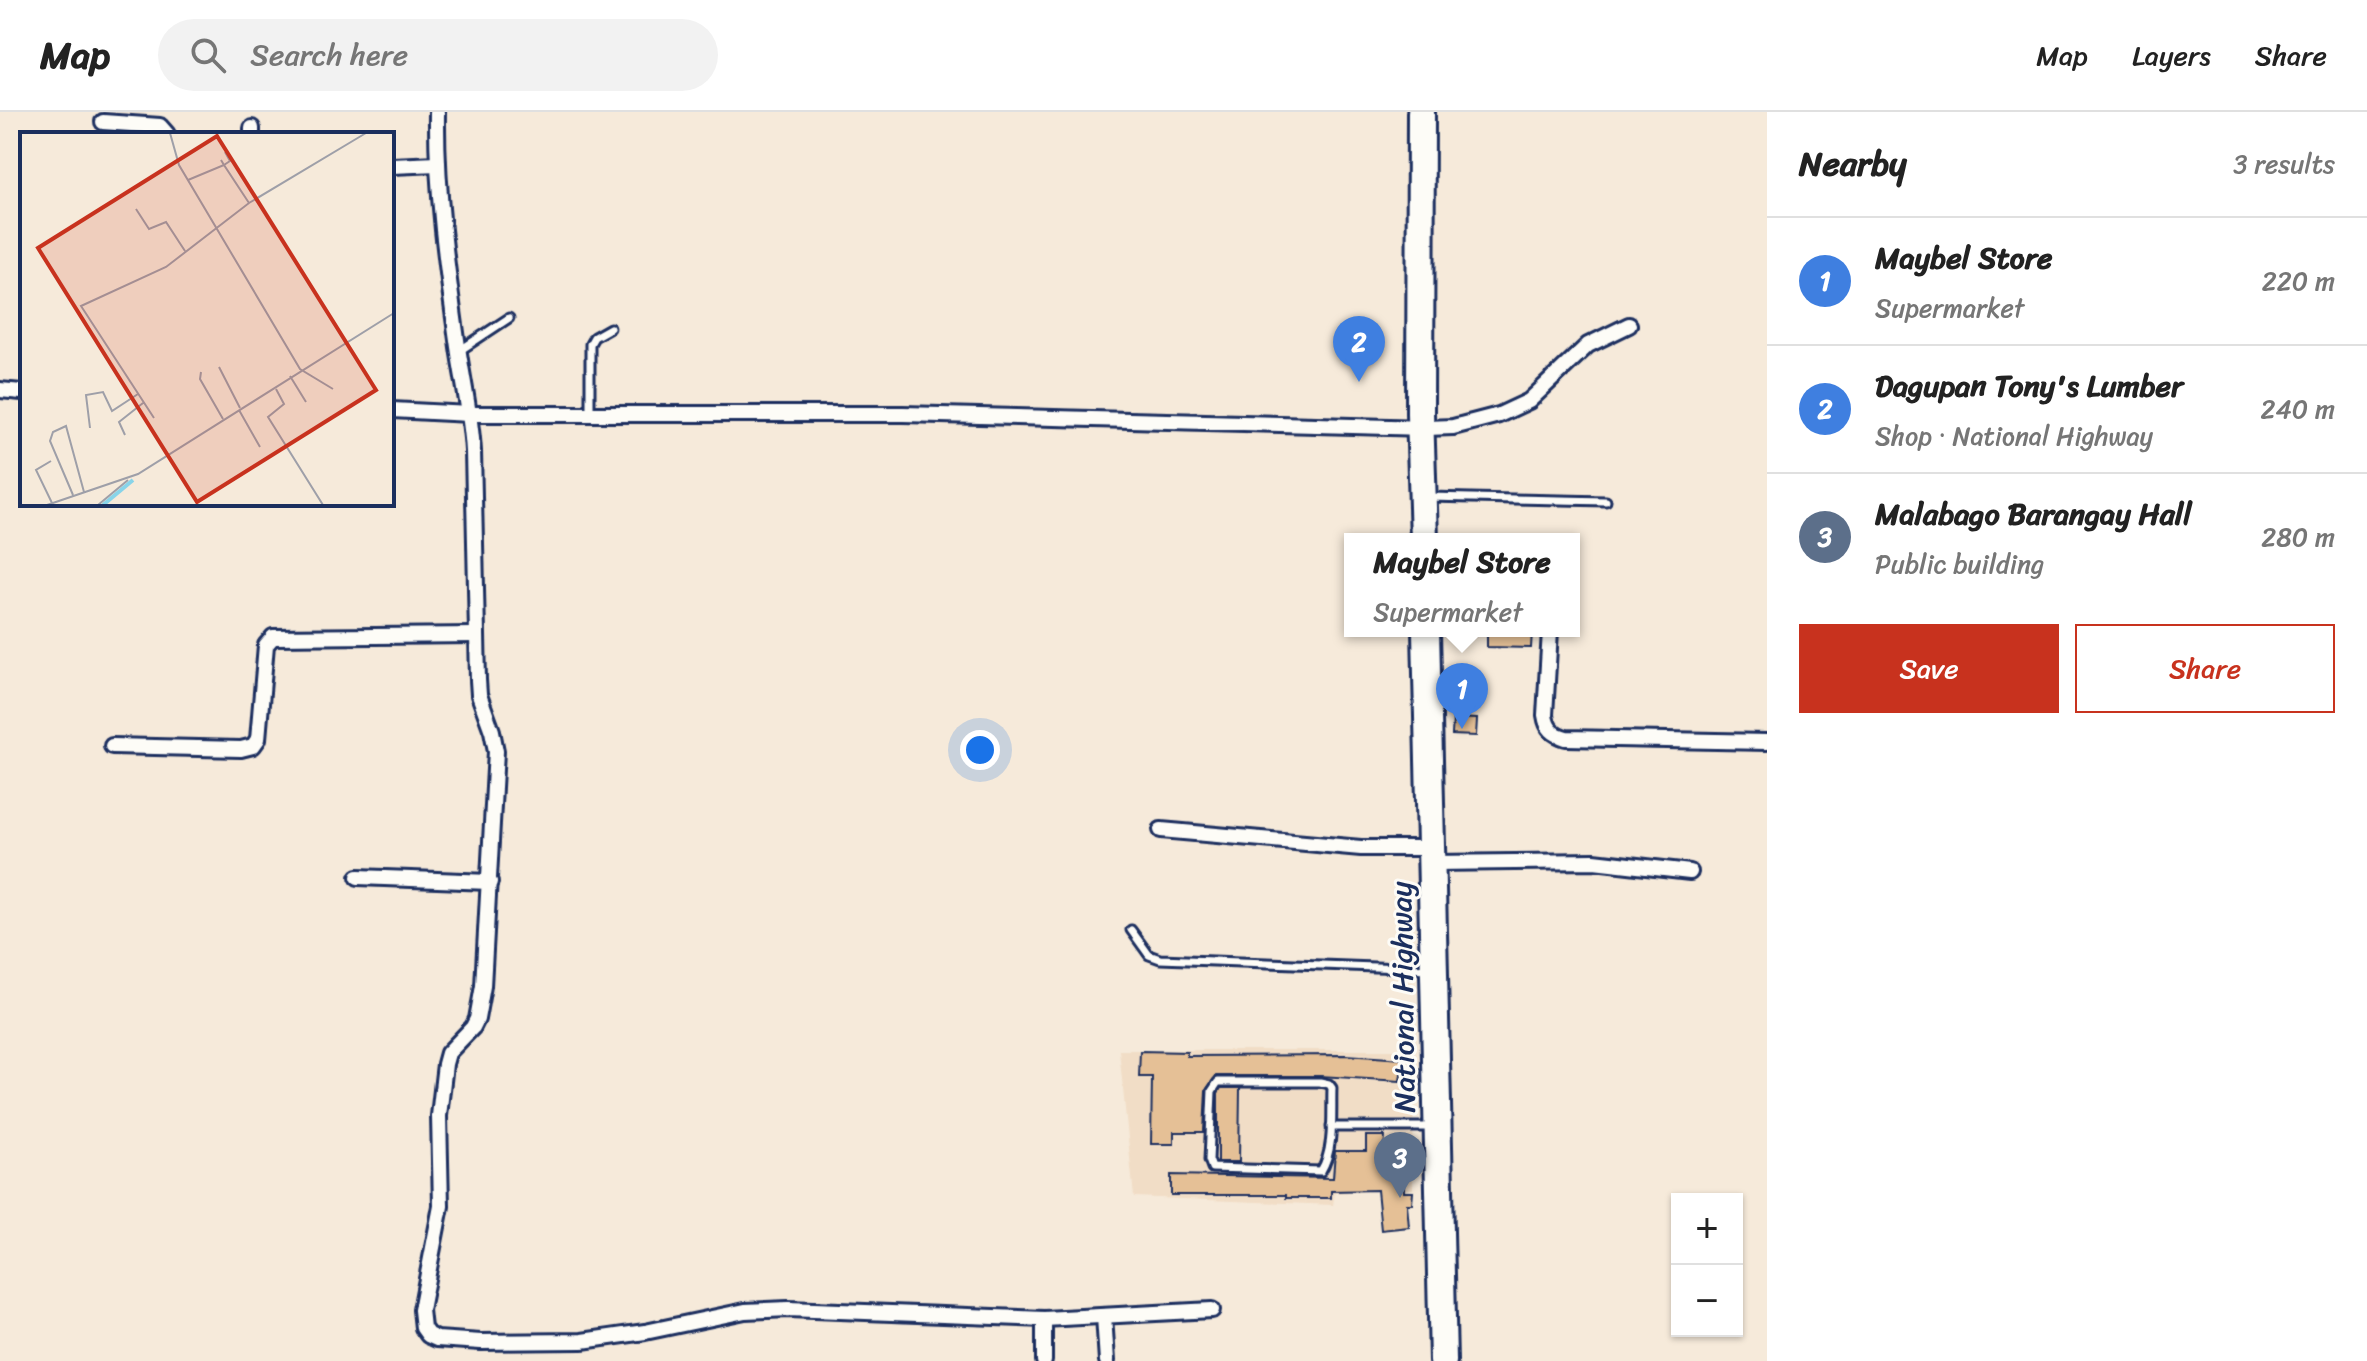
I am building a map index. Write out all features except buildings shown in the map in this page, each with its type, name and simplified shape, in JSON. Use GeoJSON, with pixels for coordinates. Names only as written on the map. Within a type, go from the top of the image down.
{"type":"FeatureCollection","features":[{"type":"Feature","properties":{"kind":"highway"},"geometry":{"type":"LineString","coordinates":[[1421,112],[1420,428],[1424,533]]}},
{"type":"Feature","properties":{"kind":"highway","name":"National Highway"},"geometry":{"type":"LineString","coordinates":[[1426,637],[1443,1361]]}},
{"type":"Feature","properties":{"kind":"street"},"geometry":{"type":"LineString","coordinates":[[437,112],[437,164],[446,262],[470,414],[479,695],[496,751],[480,1008],[473,1027],[454,1046],[445,1064],[439,1116],[441,1206],[421,1310],[423,1328],[428,1335],[437,1339],[582,1341],[645,1332],[745,1311],[788,1309],[1044,1319],[1212,1310]]}},
{"type":"Feature","properties":{"kind":"street"},"geometry":{"type":"LineString","coordinates":[[103,122],[160,126],[165,132]]}},
{"type":"Feature","properties":{"kind":"street"},"geometry":{"type":"LineString","coordinates":[[394,166],[437,164]]}},
{"type":"Feature","properties":{"kind":"street"},"geometry":{"type":"LineString","coordinates":[[394,410],[470,414],[919,415],[1453,427],[1499,415],[1529,401],[1588,345],[1629,325]]}},
{"type":"Feature","properties":{"kind":"street"},"geometry":{"type":"LineString","coordinates":[[0,390],[20,392]]}},
{"type":"Feature","properties":{"kind":"street"},"geometry":{"type":"LineString","coordinates":[[112,746],[241,749],[253,746],[258,739],[266,645],[273,637],[476,635]]}},
{"type":"Feature","properties":{"kind":"street"},"geometry":{"type":"LineString","coordinates":[[1550,637],[1545,715],[1546,725],[1557,735],[1566,738],[1767,742]]}},
{"type":"Feature","properties":{"kind":"street"},"geometry":{"type":"LineString","coordinates":[[1161,830],[1432,856],[1594,861],[1690,872]]}},
{"type":"Feature","properties":{"kind":"street"},"geometry":{"type":"LineString","coordinates":[[358,877],[490,882]]}},
{"type":"Feature","properties":{"kind":"street"},"geometry":{"type":"LineString","coordinates":[[1104,1316],[1107,1361]]}},
{"type":"Feature","properties":{"kind":"street"},"geometry":{"type":"LineString","coordinates":[[1044,1319],[1044,1361]]}},
{"type":"Feature","properties":{"kind":"lane"},"geometry":{"type":"LineString","coordinates":[[459,351],[509,318]]}},
{"type":"Feature","properties":{"kind":"lane"},"geometry":{"type":"LineString","coordinates":[[590,413],[590,344],[594,337],[610,328]]}},
{"type":"Feature","properties":{"kind":"lane"},"geometry":{"type":"LineString","coordinates":[[1423,497],[1606,501]]}},
{"type":"Feature","properties":{"kind":"lane"},"geometry":{"type":"LineString","coordinates":[[1131,930],[1149,955],[1160,959],[1435,970]]}},
{"type":"Feature","properties":{"kind":"lane"},"geometry":{"type":"LineString","coordinates":[[1218,1082],[1325,1083],[1332,1088],[1331,1127],[1324,1168],[1317,1173],[1215,1169],[1210,1165],[1212,1091],[1218,1082]]}},
{"type":"Feature","properties":{"kind":"lane"},"geometry":{"type":"LineString","coordinates":[[1331,1127],[1437,1127]]}},
{"type":"Feature","properties":{"kind":"shaded area"},"geometry":{"type":"Polygon","coordinates":[[[1119,1050],[1414,1050],[1413,1189],[1335,1193],[1333,1205],[1134,1197],[1119,1050]]]}},
{"type":"Feature","properties":{"kind":"place","name":"Dagupan Tony's Lumber"},"geometry":{"type":"Point","coordinates":[1359,382]}},
{"type":"Feature","properties":{"kind":"place","name":"Maybel Store"},"geometry":{"type":"Point","coordinates":[1462,729]}},
{"type":"Feature","properties":{"kind":"place","name":"Malabago Barangay Hall"},"geometry":{"type":"Point","coordinates":[1400,1198]}}]}
